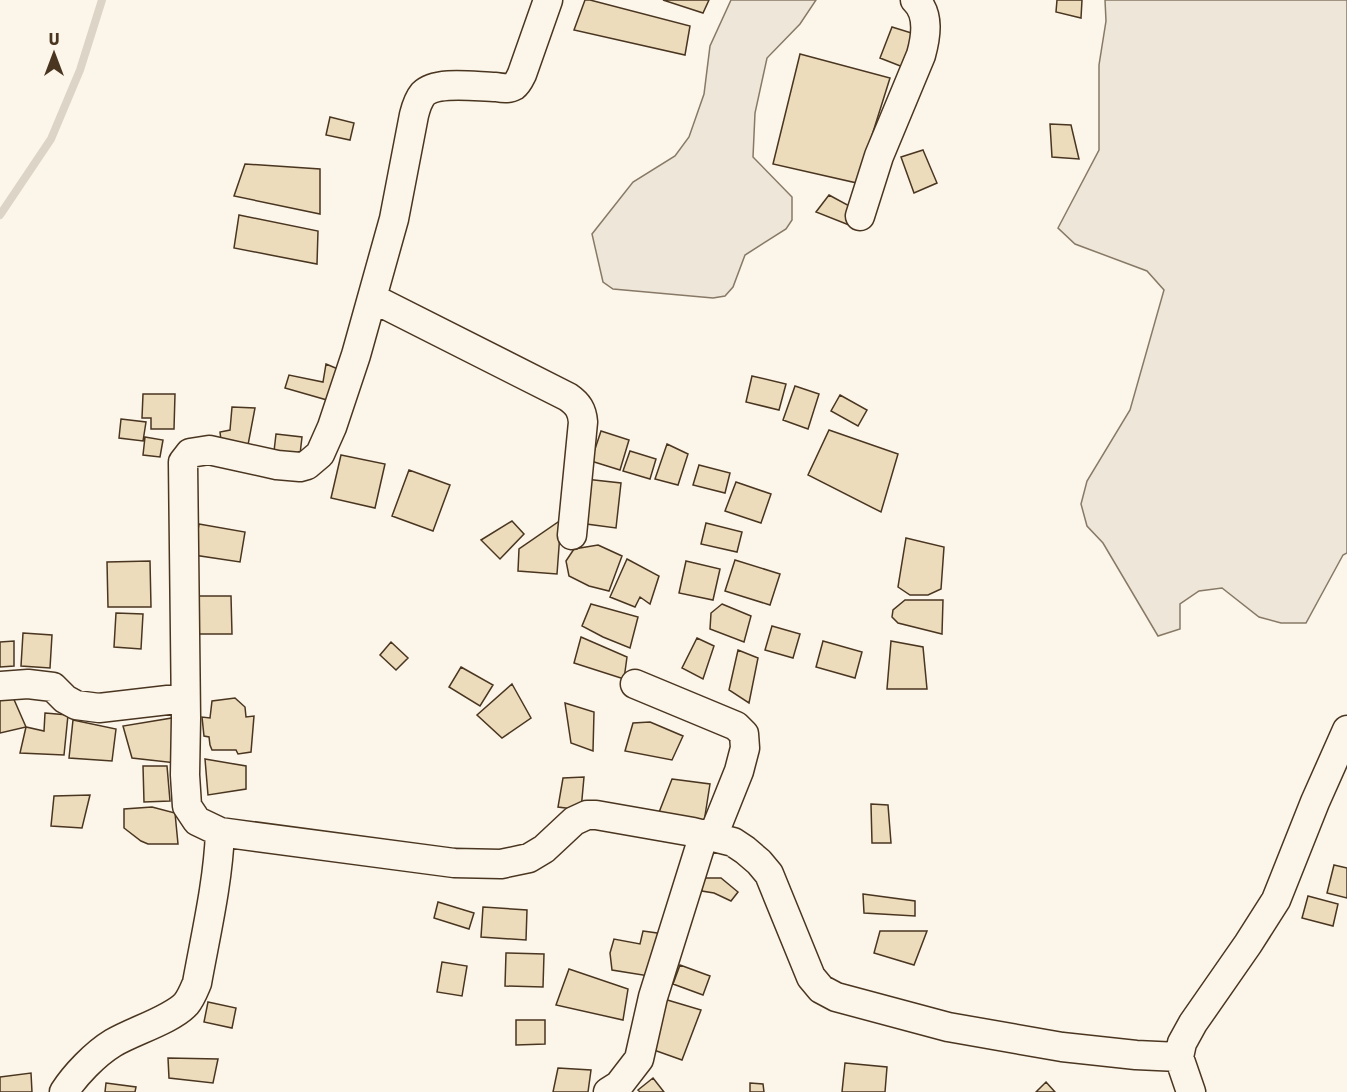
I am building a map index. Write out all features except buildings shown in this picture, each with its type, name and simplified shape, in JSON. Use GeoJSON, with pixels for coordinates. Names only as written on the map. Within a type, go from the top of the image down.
{"type":"FeatureCollection","features":[{"type":"Feature","properties":{"kind":"street"},"geometry":{"type":"LineString","coordinates":[[548,0],[519,82],[514,86],[502,88],[450,85],[436,87],[429,89],[418,101],[394,219],[356,355],[332,427],[320,454],[300,467],[277,465],[208,450],[190,453],[183,462],[187,806],[196,821],[220,832],[454,863],[501,864],[529,858],[544,849],[573,820],[587,815],[708,835],[733,842],[746,849],[769,874],[811,977],[821,988],[836,997],[948,1027],[1062,1047],[1179,1057]]}},
{"type":"Feature","properties":{"kind":"street"},"geometry":{"type":"LineString","coordinates":[[860,216],[879,156],[924,42],[924,11],[915,0]]}},
{"type":"Feature","properties":{"kind":"street"},"geometry":{"type":"LineString","coordinates":[[372,298],[577,403],[584,422],[572,535]]}},
{"type":"Feature","properties":{"kind":"street"},"geometry":{"type":"LineString","coordinates":[[0,686],[27,684],[53,687],[65,699],[76,705],[99,708],[185,698]]}},
{"type":"Feature","properties":{"kind":"street"},"geometry":{"type":"LineString","coordinates":[[608,1092],[619,1084],[639,1059],[653,997],[708,835],[739,771],[745,748],[744,734],[736,726],[635,684]]}},
{"type":"Feature","properties":{"kind":"street"},"geometry":{"type":"LineString","coordinates":[[1191,1092],[1179,1057],[1182,1043],[1189,1029],[1276,900],[1315,801],[1347,730]]}},
{"type":"Feature","properties":{"kind":"street"},"geometry":{"type":"LineString","coordinates":[[64,1092],[97,1054],[113,1043],[175,1012],[186,1004],[193,993],[214,890],[220,832]]}},
{"type":"Feature","properties":{"kind":"shaded area"},"geometry":{"type":"Polygon","coordinates":[[[731,0],[816,0],[800,24],[767,58],[755,113],[753,157],[792,197],[792,220],[786,229],[745,255],[733,287],[725,296],[713,298],[613,289],[603,282],[592,234],[633,182],[675,156],[689,137],[704,94],[710,46],[731,0]]]}},
{"type":"Feature","properties":{"kind":"shaded area"},"geometry":{"type":"Polygon","coordinates":[[[1105,0],[1347,0],[1347,553],[1343,555],[1306,623],[1281,623],[1259,617],[1222,588],[1199,591],[1180,604],[1180,629],[1158,636],[1103,543],[1087,526],[1081,504],[1087,481],[1130,410],[1164,290],[1147,271],[1075,244],[1058,228],[1099,150],[1099,65],[1106,21],[1105,0]]]}},
{"type":"Feature","properties":{"kind":"waterway"},"geometry":{"type":"LineString","coordinates":[[0,215],[51,139],[80,70],[102,0]]}}]}
